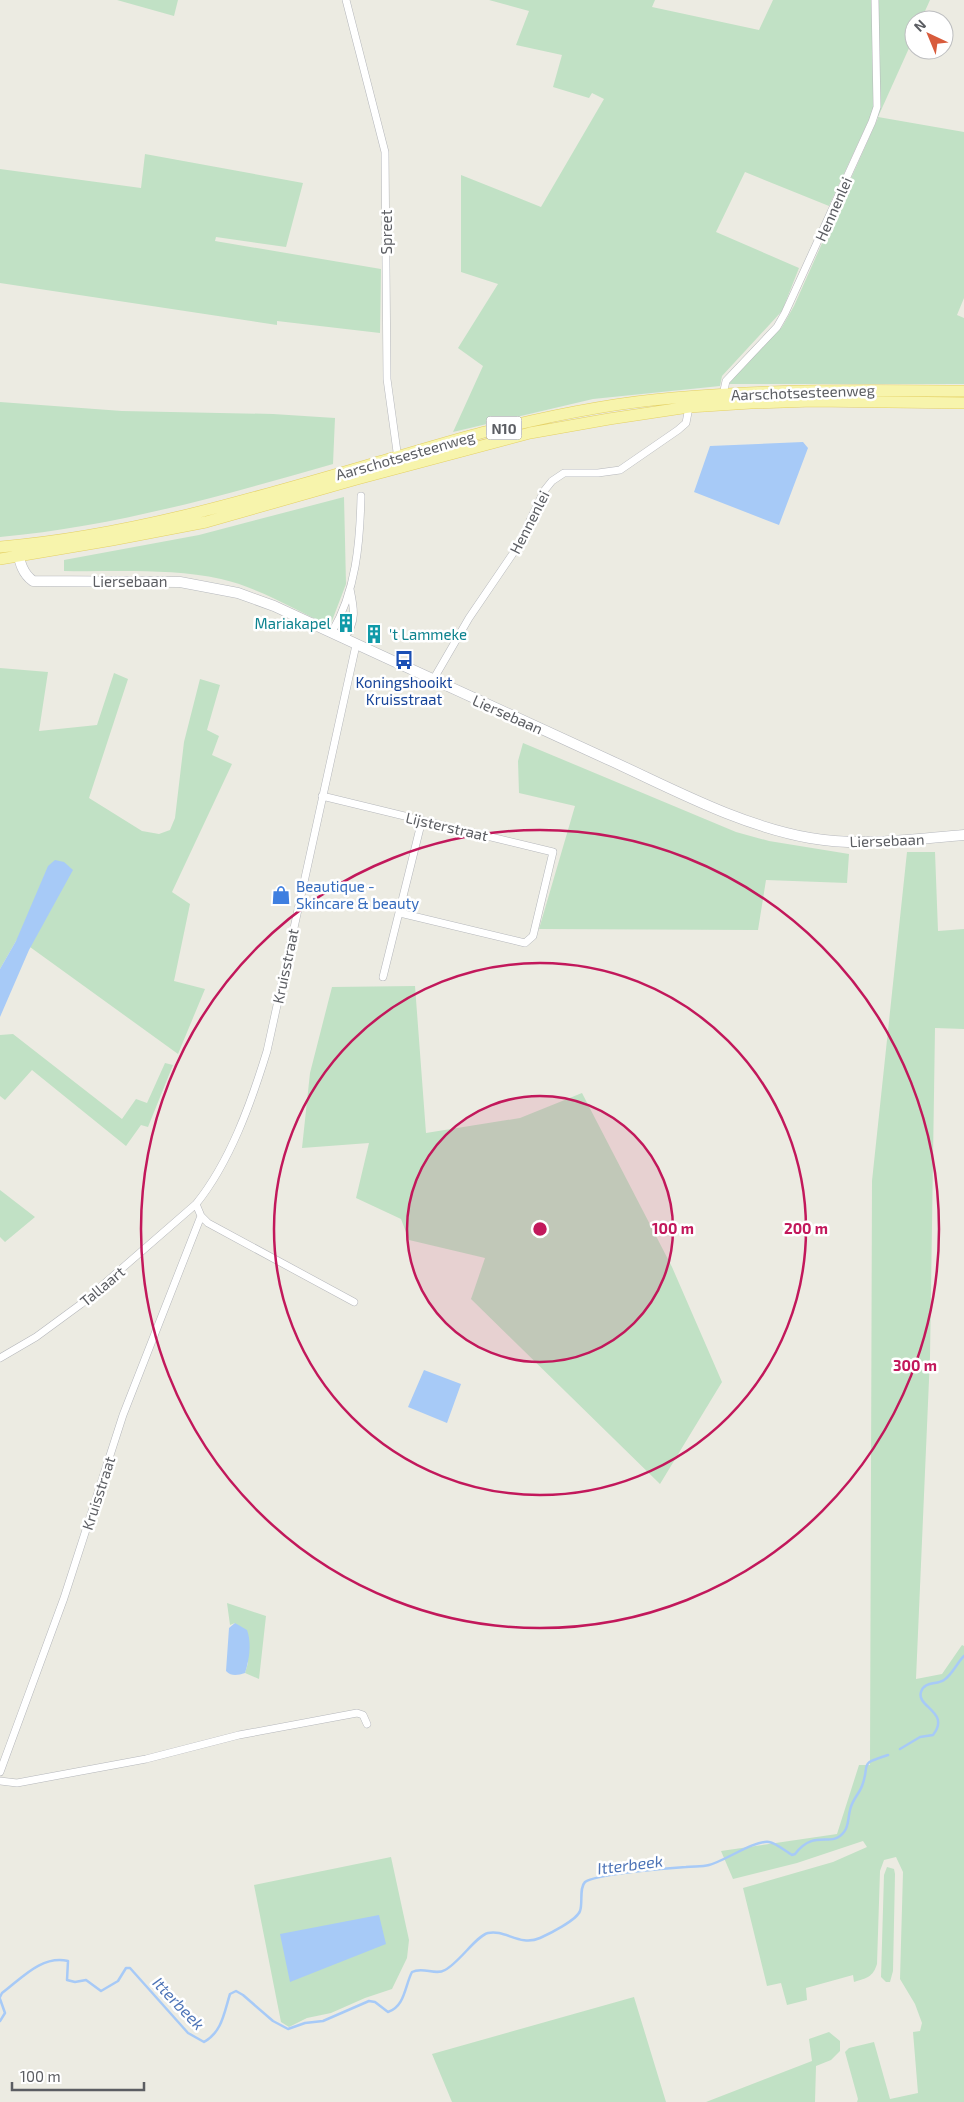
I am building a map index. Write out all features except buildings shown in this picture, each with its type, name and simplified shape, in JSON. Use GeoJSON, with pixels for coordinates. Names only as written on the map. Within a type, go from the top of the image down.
{"type":"FeatureCollection","features":[{"type":"Feature","properties":{"kind":"main road","name":"Aarschotsesteenweg"},"geometry":{"type":"LineString","coordinates":[[399,462],[487,431],[612,405],[672,398],[805,390],[964,391]]}},
{"type":"Feature","properties":{"kind":"main road","name":"Aarschotsesteenweg"},"geometry":{"type":"LineString","coordinates":[[0,559],[17,551],[240,502],[399,462],[530,433],[609,419],[689,408],[751,403],[813,401],[964,403]]}},
{"type":"Feature","properties":{"kind":"main road","name":"Aarschotsesteenweg"},"geometry":{"type":"LineString","coordinates":[[0,547],[17,551]]}},
{"type":"Feature","properties":{"kind":"street","name":"Spreet"},"geometry":{"type":"LineString","coordinates":[[346,0],[385,152],[386,380],[399,462]]}},
{"type":"Feature","properties":{"kind":"street","name":"Hennenlei"},"geometry":{"type":"LineString","coordinates":[[723,395],[729,376],[777,326],[785,313],[872,122],[877,107],[875,0]]}},
{"type":"Feature","properties":{"kind":"street","name":"Hennenlei"},"geometry":{"type":"LineString","coordinates":[[433,680],[469,618],[518,546],[544,491],[552,481],[564,473],[611,472],[625,468],[686,423],[689,408]]}},
{"type":"Feature","properties":{"kind":"street"},"geometry":{"type":"LineString","coordinates":[[332,632],[350,588],[360,539],[361,496]]}},
{"type":"Feature","properties":{"kind":"street","name":"Liersebaan"},"geometry":{"type":"LineString","coordinates":[[17,551],[22,568],[33,581],[180,582],[204,585],[238,593],[274,606],[433,680],[741,819],[763,827],[812,838],[858,842],[964,835]]}},
{"type":"Feature","properties":{"kind":"street"},"geometry":{"type":"LineString","coordinates":[[344,638],[353,626],[354,607],[350,588]]}},
{"type":"Feature","properties":{"kind":"street","name":"Kruisstraat"},"geometry":{"type":"LineString","coordinates":[[196,1204],[214,1179],[238,1129],[256,1088],[267,1051],[356,645]]}},
{"type":"Feature","properties":{"kind":"street","name":"Lijsterstraat"},"geometry":{"type":"LineString","coordinates":[[322,796],[553,852],[533,936],[525,943],[400,913]]}},
{"type":"Feature","properties":{"kind":"street"},"geometry":{"type":"LineString","coordinates":[[383,976],[422,820]]}},
{"type":"Feature","properties":{"kind":"street"},"geometry":{"type":"LineString","coordinates":[[196,1204],[201,1216],[208,1223],[354,1302]]}},
{"type":"Feature","properties":{"kind":"street","name":"Tallaart"},"geometry":{"type":"LineString","coordinates":[[0,1358],[36,1337],[66,1316],[196,1204]]}},
{"type":"Feature","properties":{"kind":"street","name":"Kruisstraat"},"geometry":{"type":"LineString","coordinates":[[0,1772],[64,1598],[123,1415],[201,1216]]}},
{"type":"Feature","properties":{"kind":"street"},"geometry":{"type":"LineString","coordinates":[[0,1781],[17,1783],[33,1780],[146,1758],[239,1735],[357,1713],[363,1715],[367,1724]]}},
{"type":"Feature","properties":{"kind":"green space"},"geometry":{"type":"Polygon","coordinates":[[[117,0],[178,0],[174,16],[117,0]]]}},
{"type":"Feature","properties":{"kind":"green space"},"geometry":{"type":"Polygon","coordinates":[[[489,0],[655,0],[652,7],[759,30],[773,0],[930,0],[926,10],[904,10],[904,59],[878,117],[964,132],[964,298],[957,315],[964,318],[964,384],[729,384],[737,372],[782,327],[794,306],[878,118],[872,113],[829,206],[745,172],[716,232],[799,268],[782,311],[722,376],[720,386],[593,399],[453,432],[483,366],[458,348],[498,284],[461,272],[461,175],[541,207],[604,99],[592,93],[589,98],[553,87],[562,55],[516,45],[529,11],[489,0]]]}},
{"type":"Feature","properties":{"kind":"green space"},"geometry":{"type":"Polygon","coordinates":[[[145,154],[303,183],[286,247],[216,237],[215,241],[381,269],[380,333],[277,321],[277,325],[0,283],[0,169],[141,188],[145,154]]]}},
{"type":"Feature","properties":{"kind":"green space"},"geometry":{"type":"Polygon","coordinates":[[[0,402],[122,411],[273,414],[335,418],[333,464],[210,498],[126,518],[84,526],[0,537],[0,402]]]}},
{"type":"Feature","properties":{"kind":"green space"},"geometry":{"type":"Polygon","coordinates":[[[344,497],[346,584],[330,626],[262,593],[221,579],[163,572],[64,571],[64,560],[199,535],[344,497]]]}},
{"type":"Feature","properties":{"kind":"green space"},"geometry":{"type":"Polygon","coordinates":[[[0,668],[48,672],[39,731],[97,725],[114,673],[128,679],[89,798],[142,831],[159,834],[170,830],[175,818],[184,742],[200,679],[220,685],[207,730],[219,736],[212,755],[232,764],[172,892],[190,904],[174,981],[205,989],[178,1054],[30,947],[72,870],[16,941],[0,969],[0,668]]]}},
{"type":"Feature","properties":{"kind":"green space"},"geometry":{"type":"Polygon","coordinates":[[[523,743],[736,832],[769,841],[849,854],[847,883],[766,880],[758,930],[539,929],[575,806],[519,793],[518,761],[523,743]]]}},
{"type":"Feature","properties":{"kind":"green space"},"geometry":{"type":"Polygon","coordinates":[[[907,852],[935,852],[938,931],[964,929],[964,1029],[935,1028],[930,1357],[916,1679],[942,1674],[962,1645],[964,1646],[964,2102],[857,2102],[858,2099],[845,2052],[849,2048],[874,2042],[890,2099],[918,2093],[913,2032],[920,2031],[922,2023],[915,2004],[900,1979],[903,1872],[896,1857],[884,1860],[880,1871],[877,1964],[874,1972],[866,1978],[854,1982],[853,1975],[806,1988],[807,2000],[787,2005],[781,1983],[767,1986],[743,1888],[833,1862],[867,1847],[863,1841],[797,1863],[733,1879],[721,1851],[837,1834],[859,1765],[870,1765],[872,1181],[907,852]]]}},
{"type":"Feature","properties":{"kind":"green space"},"geometry":{"type":"Polygon","coordinates":[[[415,986],[426,1133],[520,1118],[582,1093],[672,1267],[722,1382],[660,1484],[471,1299],[485,1258],[409,1240],[401,1219],[356,1198],[369,1143],[302,1148],[310,1073],[332,987],[415,986]]]}},
{"type":"Feature","properties":{"kind":"green space"},"geometry":{"type":"Polygon","coordinates":[[[13,1034],[122,1119],[136,1099],[147,1103],[165,1063],[173,1065],[148,1127],[141,1125],[126,1146],[32,1070],[5,1100],[0,1096],[0,1035],[13,1034]]]}},
{"type":"Feature","properties":{"kind":"green space"},"geometry":{"type":"Polygon","coordinates":[[[0,1190],[35,1217],[5,1242],[0,1237],[0,1190]]]}},
{"type":"Feature","properties":{"kind":"green space"},"geometry":{"type":"Polygon","coordinates":[[[227,1603],[266,1616],[259,1679],[245,1673],[248,1663],[235,1623],[230,1625],[227,1603]]]}},
{"type":"Feature","properties":{"kind":"green space"},"geometry":{"type":"Polygon","coordinates":[[[391,1857],[409,1940],[407,1958],[392,1989],[365,1998],[331,2013],[307,2018],[289,2027],[281,2022],[254,1885],[391,1857]]]}},
{"type":"Feature","properties":{"kind":"green space"},"geometry":{"type":"Polygon","coordinates":[[[887,1867],[894,1869],[895,1874],[893,1971],[890,1982],[886,1982],[881,1977],[884,1875],[887,1867]]]}},
{"type":"Feature","properties":{"kind":"green space"},"geometry":{"type":"Polygon","coordinates":[[[634,1997],[666,2102],[452,2102],[432,2054],[634,1997]]]}},
{"type":"Feature","properties":{"kind":"green space"},"geometry":{"type":"Polygon","coordinates":[[[829,2032],[840,2041],[840,2051],[831,2060],[816,2066],[815,2102],[706,2102],[812,2061],[809,2039],[829,2032]]]}},
{"type":"Feature","properties":{"kind":"water"},"geometry":{"type":"Polygon","coordinates":[[[803,442],[808,448],[779,525],[694,492],[710,446],[803,442]]]}},
{"type":"Feature","properties":{"kind":"water"},"geometry":{"type":"Polygon","coordinates":[[[55,860],[64,862],[73,870],[29,950],[0,1017],[0,969],[16,941],[48,866],[55,860]]]}},
{"type":"Feature","properties":{"kind":"water"},"geometry":{"type":"Polygon","coordinates":[[[424,1370],[461,1384],[447,1423],[408,1407],[424,1370]]]}},
{"type":"Feature","properties":{"kind":"water"},"geometry":{"type":"Polygon","coordinates":[[[235,1623],[247,1630],[250,1646],[245,1673],[235,1675],[226,1671],[229,1628],[235,1623]]]}},
{"type":"Feature","properties":{"kind":"water"},"geometry":{"type":"Polygon","coordinates":[[[379,1915],[386,1944],[290,1982],[280,1934],[379,1915]]]}},
{"type":"Feature","properties":{"kind":"waterway","name":"Itterbeek"},"geometry":{"type":"LineString","coordinates":[[900,1749],[920,1737],[933,1735],[938,1721],[936,1715],[923,1702],[921,1692],[925,1686],[941,1682],[947,1678],[964,1656]]}},
{"type":"Feature","properties":{"kind":"waterway","name":"Itterbeek"},"geometry":{"type":"LineString","coordinates":[[0,1997],[2,1993],[24,1975],[49,1961],[58,1960],[68,1961],[67,1980],[75,1982],[86,1980],[101,1991],[118,1981],[126,1968],[130,1968],[188,2033],[204,2042],[219,2027],[230,1994],[236,1991],[273,2021],[288,2029],[305,2023],[323,2021],[369,2001],[375,2002],[388,2012],[394,2009],[401,2001],[412,1972],[416,1970],[437,1972],[445,1970],[456,1962],[483,1935],[494,1932],[519,1939],[533,1940],[550,1933],[568,1922],[578,1915],[583,1885],[592,1879],[633,1872],[706,1866],[763,1842],[775,1844],[792,1855],[809,1842],[839,1837],[847,1827],[851,1806],[862,1786],[867,1765],[888,1755]]}},
{"type":"Feature","properties":{"kind":"waterway","name":"Itterbeek"},"geometry":{"type":"LineString","coordinates":[[0,1999],[5,2013],[0,2021]]}},
{"type":"Feature","properties":{"kind":"place","name":"Mariakapel"},"geometry":{"type":"Point","coordinates":[346,623]}},
{"type":"Feature","properties":{"kind":"place","name":"'t Lammeke"},"geometry":{"type":"Point","coordinates":[374,634]}},
{"type":"Feature","properties":{"kind":"place","name":"Koningshooikt Kruisstraat"},"geometry":{"type":"Point","coordinates":[404,660]}},
{"type":"Feature","properties":{"kind":"place","name":"Beautique - Skincare & beauty"},"geometry":{"type":"Point","coordinates":[281,895]}}]}
